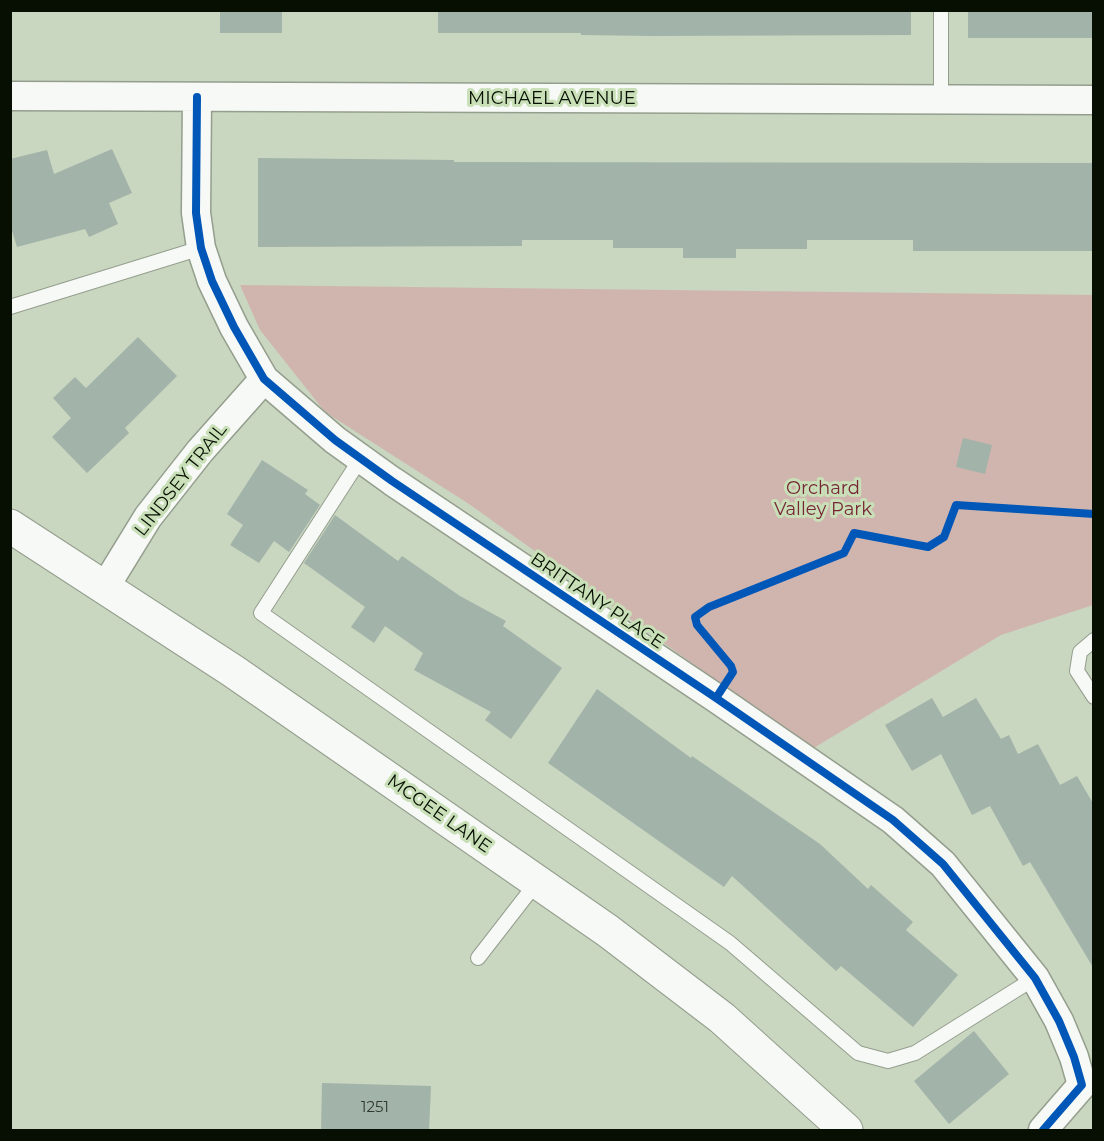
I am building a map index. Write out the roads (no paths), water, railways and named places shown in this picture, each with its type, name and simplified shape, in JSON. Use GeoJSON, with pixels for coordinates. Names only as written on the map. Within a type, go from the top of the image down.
{"type":"FeatureCollection","features":[{"type":"Feature","properties":{"kind":"street","name":"MICHAEL AVENUE"},"geometry":{"type":"LineString","coordinates":[[10,96],[1094,100]]}},
{"type":"Feature","properties":{"kind":"street","name":"BRITTANY PLACE"},"geometry":{"type":"LineString","coordinates":[[197,98],[196,213],[201,248],[212,281],[234,327],[264,379],[361,458],[893,820],[943,864],[1035,978],[1059,1021],[1082,1085],[1046,1130]]}},
{"type":"Feature","properties":{"kind":"street","name":"LINDSEY TRAIL"},"geometry":{"type":"LineString","coordinates":[[105,587],[148,518],[200,451],[264,379]]}},
{"type":"Feature","properties":{"kind":"street","name":"MCGEE LANE"},"geometry":{"type":"LineString","coordinates":[[10,526],[243,678],[608,931],[722,1018],[846,1131]]}},
{"type":"Feature","properties":{"kind":"lane"},"geometry":{"type":"LineString","coordinates":[[941,10],[941,100]]}},
{"type":"Feature","properties":{"kind":"lane"},"geometry":{"type":"LineString","coordinates":[[10,308],[201,248]]}},
{"type":"Feature","properties":{"kind":"lane"},"geometry":{"type":"LineString","coordinates":[[361,458],[261,613],[730,943],[858,1053],[888,1061],[915,1053],[1035,978]]}},
{"type":"Feature","properties":{"kind":"lane"},"geometry":{"type":"LineString","coordinates":[[1094,640],[1080,652],[1077,671],[1094,698]]}},
{"type":"Feature","properties":{"kind":"lane"},"geometry":{"type":"LineString","coordinates":[[478,958],[537,882]]}},
{"type":"Feature","properties":{"kind":"park label","name":"Orchard Valley Park"},"geometry":{"type":"Point","coordinates":[823,499]}}]}
